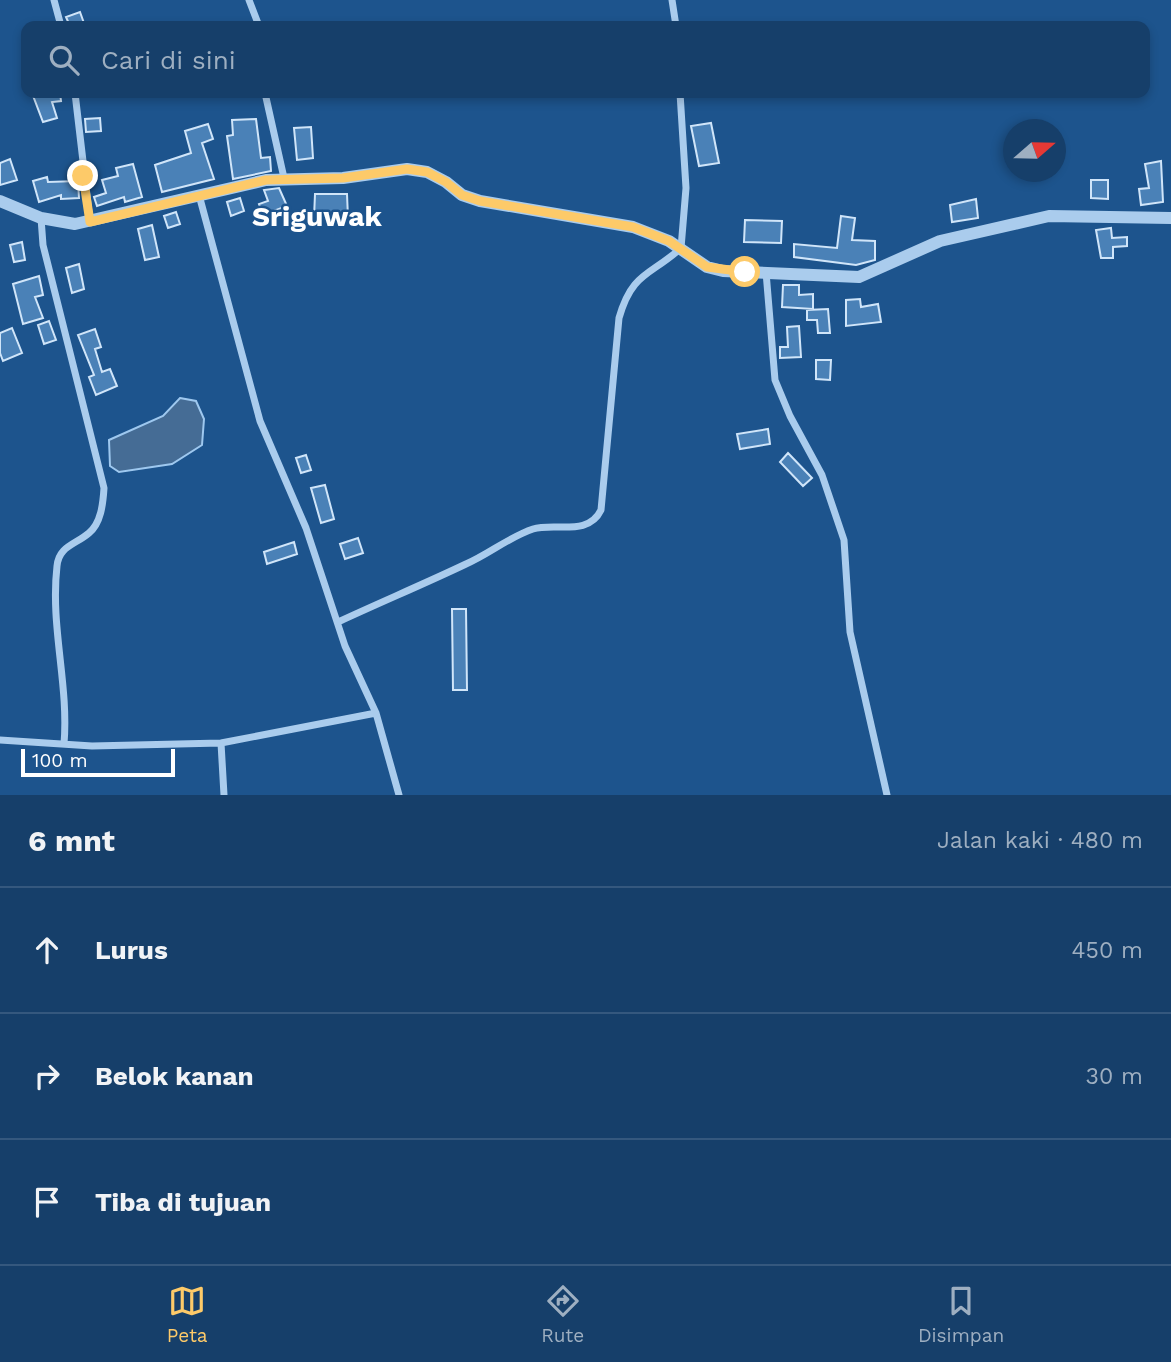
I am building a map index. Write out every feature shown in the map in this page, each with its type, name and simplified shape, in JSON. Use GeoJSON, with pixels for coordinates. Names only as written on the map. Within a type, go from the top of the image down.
{"type":"FeatureCollection","features":[{"type":"Feature","properties":{"kind":"street"},"geometry":{"type":"LineString","coordinates":[[54,0],[60,21]]}},
{"type":"Feature","properties":{"kind":"street"},"geometry":{"type":"LineString","coordinates":[[249,0],[257,21]]}},
{"type":"Feature","properties":{"kind":"street"},"geometry":{"type":"LineString","coordinates":[[672,0],[675,21]]}},
{"type":"Feature","properties":{"kind":"street"},"geometry":{"type":"LineString","coordinates":[[76,98],[90,222]]}},
{"type":"Feature","properties":{"kind":"street"},"geometry":{"type":"LineString","coordinates":[[266,98],[284,178]]}},
{"type":"Feature","properties":{"kind":"street"},"geometry":{"type":"LineString","coordinates":[[680,98],[686,188],[681,248]]}},
{"type":"Feature","properties":{"kind":"street"},"geometry":{"type":"LineString","coordinates":[[0,201],[41,218],[62,223],[90,222],[199,195],[284,178],[343,178],[407,169],[427,172],[462,195],[480,201],[633,227],[681,248],[707,267],[859,277],[875,272],[923,247],[1049,216],[1171,218]]}},
{"type":"Feature","properties":{"kind":"street"},"geometry":{"type":"LineString","coordinates":[[199,195],[252,397],[306,528],[345,646],[376,713],[399,795]]}},
{"type":"Feature","properties":{"kind":"street"},"geometry":{"type":"LineString","coordinates":[[41,218],[43,245],[104,488],[98,521],[89,533],[65,547],[57,567],[56,630],[67,710],[64,744]]}},
{"type":"Feature","properties":{"kind":"street"},"geometry":{"type":"LineString","coordinates":[[338,622],[468,564],[529,530],[547,525],[576,527],[597,518],[601,510],[619,318],[624,300],[641,276],[681,248]]}},
{"type":"Feature","properties":{"kind":"street"},"geometry":{"type":"LineString","coordinates":[[766,272],[775,380],[790,416],[822,475],[844,540],[850,632],[887,795]]}},
{"type":"Feature","properties":{"kind":"street"},"geometry":{"type":"LineString","coordinates":[[0,740],[64,744],[221,743],[376,713]]}},
{"type":"Feature","properties":{"kind":"street"},"geometry":{"type":"LineString","coordinates":[[221,743],[225,795]]}},
{"type":"Feature","properties":{"kind":"water"},"geometry":{"type":"Polygon","coordinates":[[[180,398],[196,401],[204,419],[202,445],[172,464],[119,472],[110,466],[109,440],[163,416],[180,398]]]}},
{"type":"Feature","properties":{"kind":"building"},"geometry":{"type":"Polygon","coordinates":[[[80,12],[83,21],[68,21],[66,17],[80,12]]]}},
{"type":"Feature","properties":{"kind":"building"},"geometry":{"type":"Polygon","coordinates":[[[34,98],[61,98],[61,101],[52,102],[57,118],[43,122],[34,98]]]}},
{"type":"Feature","properties":{"kind":"building"},"geometry":{"type":"Polygon","coordinates":[[[100,118],[101,131],[86,132],[85,119],[100,118]]]}},
{"type":"Feature","properties":{"kind":"building"},"geometry":{"type":"Polygon","coordinates":[[[256,119],[261,158],[270,157],[271,171],[233,179],[227,136],[233,135],[232,120],[256,119]]]}},
{"type":"Feature","properties":{"kind":"building"},"geometry":{"type":"Polygon","coordinates":[[[711,123],[719,163],[699,166],[691,126],[711,123]]]}},
{"type":"Feature","properties":{"kind":"building"},"geometry":{"type":"Polygon","coordinates":[[[208,124],[213,139],[202,143],[214,179],[162,192],[155,165],[191,153],[185,131],[208,124]]]}},
{"type":"Feature","properties":{"kind":"building"},"geometry":{"type":"Polygon","coordinates":[[[311,127],[313,158],[297,160],[294,128],[311,127]]]}},
{"type":"Feature","properties":{"kind":"building"},"geometry":{"type":"Polygon","coordinates":[[[10,159],[17,180],[0,185],[0,163],[10,159]]]}},
{"type":"Feature","properties":{"kind":"building"},"geometry":{"type":"Polygon","coordinates":[[[1161,161],[1163,202],[1141,205],[1139,189],[1149,188],[1145,164],[1161,161]]]}},
{"type":"Feature","properties":{"kind":"building"},"geometry":{"type":"Polygon","coordinates":[[[133,164],[142,197],[125,202],[124,197],[97,206],[94,197],[106,193],[102,180],[118,176],[116,168],[133,164]]]}},
{"type":"Feature","properties":{"kind":"building"},"geometry":{"type":"Polygon","coordinates":[[[47,177],[48,182],[78,181],[79,198],[61,199],[61,195],[39,202],[33,181],[47,177]]]}},
{"type":"Feature","properties":{"kind":"building"},"geometry":{"type":"Polygon","coordinates":[[[1091,180],[1108,180],[1108,199],[1091,198],[1091,180]]]}},
{"type":"Feature","properties":{"kind":"building"},"geometry":{"type":"Polygon","coordinates":[[[279,188],[287,206],[263,215],[259,204],[268,201],[264,190],[279,188]]]}},
{"type":"Feature","properties":{"kind":"building"},"geometry":{"type":"Polygon","coordinates":[[[315,194],[347,194],[348,218],[314,218],[315,194]]]}},
{"type":"Feature","properties":{"kind":"building"},"geometry":{"type":"Polygon","coordinates":[[[240,198],[244,211],[231,216],[227,202],[240,198]]]}},
{"type":"Feature","properties":{"kind":"building"},"geometry":{"type":"Polygon","coordinates":[[[976,199],[978,218],[952,222],[950,205],[976,199]]]}},
{"type":"Feature","properties":{"kind":"building"},"geometry":{"type":"Polygon","coordinates":[[[176,212],[180,224],[168,228],[164,216],[176,212]]]}},
{"type":"Feature","properties":{"kind":"building"},"geometry":{"type":"Polygon","coordinates":[[[841,216],[855,218],[852,240],[875,241],[875,260],[856,265],[794,257],[794,244],[837,248],[841,216]]]}},
{"type":"Feature","properties":{"kind":"building"},"geometry":{"type":"Polygon","coordinates":[[[745,220],[782,221],[781,243],[744,242],[745,220]]]}},
{"type":"Feature","properties":{"kind":"building"},"geometry":{"type":"Polygon","coordinates":[[[152,225],[159,257],[145,260],[138,229],[152,225]]]}},
{"type":"Feature","properties":{"kind":"building"},"geometry":{"type":"Polygon","coordinates":[[[1111,228],[1112,238],[1127,237],[1127,246],[1113,247],[1113,258],[1101,258],[1096,230],[1111,228]]]}},
{"type":"Feature","properties":{"kind":"building"},"geometry":{"type":"Polygon","coordinates":[[[22,242],[25,260],[14,262],[10,245],[22,242]]]}},
{"type":"Feature","properties":{"kind":"building"},"geometry":{"type":"Polygon","coordinates":[[[79,264],[84,289],[72,293],[66,268],[79,264]]]}},
{"type":"Feature","properties":{"kind":"building"},"geometry":{"type":"Polygon","coordinates":[[[39,276],[43,295],[35,297],[43,318],[23,324],[13,284],[39,276]]]}},
{"type":"Feature","properties":{"kind":"building"},"geometry":{"type":"Polygon","coordinates":[[[783,285],[799,285],[799,295],[813,294],[813,309],[782,307],[783,285]]]}},
{"type":"Feature","properties":{"kind":"building"},"geometry":{"type":"Polygon","coordinates":[[[860,299],[861,307],[878,304],[881,322],[846,326],[846,300],[860,299]]]}},
{"type":"Feature","properties":{"kind":"building"},"geometry":{"type":"Polygon","coordinates":[[[828,309],[830,333],[818,333],[817,320],[807,320],[807,310],[828,309]]]}},
{"type":"Feature","properties":{"kind":"building"},"geometry":{"type":"Polygon","coordinates":[[[49,321],[56,340],[44,344],[38,325],[49,321]]]}},
{"type":"Feature","properties":{"kind":"building"},"geometry":{"type":"Polygon","coordinates":[[[799,326],[801,357],[780,358],[780,347],[788,347],[787,327],[799,326]]]}},
{"type":"Feature","properties":{"kind":"building"},"geometry":{"type":"Polygon","coordinates":[[[12,328],[22,353],[3,361],[0,353],[0,333],[12,328]]]}},
{"type":"Feature","properties":{"kind":"building"},"geometry":{"type":"Polygon","coordinates":[[[95,329],[101,347],[95,349],[102,372],[110,369],[117,386],[96,395],[89,377],[94,375],[78,335],[95,329]]]}},
{"type":"Feature","properties":{"kind":"building"},"geometry":{"type":"Polygon","coordinates":[[[816,360],[831,360],[830,380],[816,379],[816,360]]]}},
{"type":"Feature","properties":{"kind":"building"},"geometry":{"type":"Polygon","coordinates":[[[768,429],[770,444],[740,449],[737,434],[768,429]]]}},
{"type":"Feature","properties":{"kind":"building"},"geometry":{"type":"Polygon","coordinates":[[[788,453],[812,478],[803,486],[780,462],[788,453]]]}},
{"type":"Feature","properties":{"kind":"building"},"geometry":{"type":"Polygon","coordinates":[[[306,455],[311,470],[301,473],[296,458],[306,455]]]}},
{"type":"Feature","properties":{"kind":"building"},"geometry":{"type":"Polygon","coordinates":[[[325,485],[334,519],[321,523],[311,488],[325,485]]]}},
{"type":"Feature","properties":{"kind":"building"},"geometry":{"type":"Polygon","coordinates":[[[358,538],[363,553],[345,559],[340,544],[358,538]]]}},
{"type":"Feature","properties":{"kind":"building"},"geometry":{"type":"Polygon","coordinates":[[[294,542],[297,554],[267,564],[264,552],[294,542]]]}},
{"type":"Feature","properties":{"kind":"building"},"geometry":{"type":"Polygon","coordinates":[[[452,609],[466,609],[467,690],[453,690],[452,609]]]}},
{"type":"Feature","properties":{"kind":"district","name":"Sriguwak"},"geometry":{"type":"Point","coordinates":[317,216]}},
{"type":"Feature","properties":{"kind":"route"},"geometry":{"type":"LineString","coordinates":[[83,176],[90,222],[246,183],[284,178],[343,178],[407,169],[427,172],[462,195],[480,201],[633,227],[669,241],[707,267],[745,272]]}}]}
